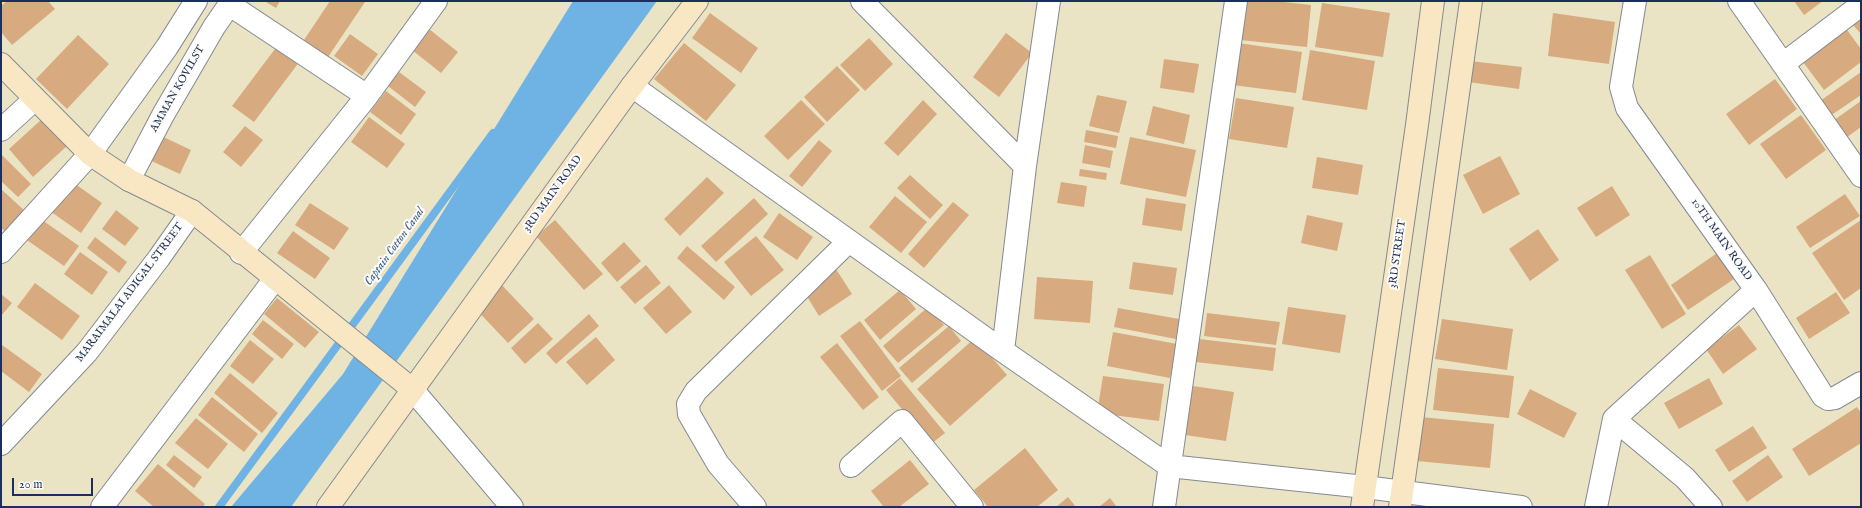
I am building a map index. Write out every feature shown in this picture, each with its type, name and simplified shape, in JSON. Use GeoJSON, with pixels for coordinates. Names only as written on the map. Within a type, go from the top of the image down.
{"type":"FeatureCollection","features":[{"type":"Feature","properties":{"kind":"street"},"geometry":{"type":"LineString","coordinates":[[1,252],[90,154],[167,47],[196,1]]}},
{"type":"Feature","properties":{"kind":"street"},"geometry":{"type":"LineString","coordinates":[[241,253],[367,96],[436,1]]}},
{"type":"Feature","properties":{"kind":"street","name":"3RD MAIN ROAD"},"geometry":{"type":"LineString","coordinates":[[328,507],[632,86],[697,1]]}},
{"type":"Feature","properties":{"kind":"street"},"geometry":{"type":"LineString","coordinates":[[1003,351],[1025,166],[1049,1]]}},
{"type":"Feature","properties":{"kind":"street"},"geometry":{"type":"LineString","coordinates":[[1164,507],[1236,1]]}},
{"type":"Feature","properties":{"kind":"street","name":"3RD STREET"},"geometry":{"type":"LineString","coordinates":[[1364,497],[1416,133],[1433,1]]}},
{"type":"Feature","properties":{"kind":"street"},"geometry":{"type":"LineString","coordinates":[[1401,499],[1471,1]]}},
{"type":"Feature","properties":{"kind":"street","name":"10TH MAIN ROAD"},"geometry":{"type":"LineString","coordinates":[[1614,419],[1756,290],[1627,108],[1621,87],[1635,1]]}},
{"type":"Feature","properties":{"kind":"street"},"geometry":{"type":"LineString","coordinates":[[1739,1],[1861,176]]}},
{"type":"Feature","properties":{"kind":"street"},"geometry":{"type":"LineString","coordinates":[[231,3],[367,96]]}},
{"type":"Feature","properties":{"kind":"street","name":"AMMAN KOVILST"},"geometry":{"type":"LineString","coordinates":[[129,180],[163,115],[214,27],[231,3]]}},
{"type":"Feature","properties":{"kind":"street"},"geometry":{"type":"LineString","coordinates":[[1783,64],[1861,5]]}},
{"type":"Feature","properties":{"kind":"street"},"geometry":{"type":"LineString","coordinates":[[873,6],[1025,166]]}},
{"type":"Feature","properties":{"kind":"street"},"geometry":{"type":"LineString","coordinates":[[1,64],[90,154],[129,180],[192,211],[274,280],[412,389],[512,507]]}},
{"type":"Feature","properties":{"kind":"street"},"geometry":{"type":"LineString","coordinates":[[632,86],[1003,351],[1169,466],[1364,497],[1521,507]]}},
{"type":"Feature","properties":{"kind":"street"},"geometry":{"type":"LineString","coordinates":[[1,130],[35,99]]}},
{"type":"Feature","properties":{"kind":"street","name":"MARAIMALAI ADIGAL STREET"},"geometry":{"type":"LineString","coordinates":[[1,444],[87,352],[159,258],[192,211]]}},
{"type":"Feature","properties":{"kind":"street"},"geometry":{"type":"LineString","coordinates":[[755,507],[718,464],[689,414],[688,404],[696,391],[849,241]]}},
{"type":"Feature","properties":{"kind":"street"},"geometry":{"type":"LineString","coordinates":[[102,507],[274,280]]}},
{"type":"Feature","properties":{"kind":"street"},"geometry":{"type":"LineString","coordinates":[[1756,290],[1823,396],[1828,399],[1835,398],[1861,383]]}},
{"type":"Feature","properties":{"kind":"street"},"geometry":{"type":"LineString","coordinates":[[1596,507],[1614,419],[1685,478],[1711,507]]}},
{"type":"Feature","properties":{"kind":"street"},"geometry":{"type":"LineString","coordinates":[[851,466],[902,421],[972,507]]}},
{"type":"Feature","properties":{"kind":"water"},"geometry":{"type":"Polygon","coordinates":[[[573,1],[657,1],[291,507],[231,507],[343,374],[573,1]]]}},
{"type":"Feature","properties":{"kind":"building"},"geometry":{"type":"Polygon","coordinates":[[[7,1],[48,1],[55,9],[12,45],[1,32],[1,6],[7,1]]]}},
{"type":"Feature","properties":{"kind":"building"},"geometry":{"type":"Polygon","coordinates":[[[264,1],[280,1],[276,8],[264,1]]]}},
{"type":"Feature","properties":{"kind":"building"},"geometry":{"type":"Polygon","coordinates":[[[330,1],[365,2],[328,57],[304,40],[330,1]]]}},
{"type":"Feature","properties":{"kind":"building"},"geometry":{"type":"Polygon","coordinates":[[[1244,1],[1275,1],[1311,5],[1307,47],[1240,40],[1244,1]]]}},
{"type":"Feature","properties":{"kind":"building"},"geometry":{"type":"Polygon","coordinates":[[[1794,1],[1823,1],[1804,15],[1794,1]]]}},
{"type":"Feature","properties":{"kind":"building"},"geometry":{"type":"Polygon","coordinates":[[[1322,3],[1390,13],[1383,57],[1315,47],[1322,3]]]}},
{"type":"Feature","properties":{"kind":"building"},"geometry":{"type":"Polygon","coordinates":[[[710,13],[758,48],[741,73],[692,38],[710,13]]]}},
{"type":"Feature","properties":{"kind":"building"},"geometry":{"type":"Polygon","coordinates":[[[1553,13],[1615,22],[1609,64],[1548,56],[1553,13]]]}},
{"type":"Feature","properties":{"kind":"building"},"geometry":{"type":"Polygon","coordinates":[[[1861,19],[1861,34],[1853,25],[1861,19]]]}},
{"type":"Feature","properties":{"kind":"building"},"geometry":{"type":"Polygon","coordinates":[[[429,29],[458,52],[441,73],[412,50],[429,29]]]}},
{"type":"Feature","properties":{"kind":"building"},"geometry":{"type":"Polygon","coordinates":[[[1847,30],[1861,49],[1861,62],[1824,90],[1803,62],[1847,30]]]}},
{"type":"Feature","properties":{"kind":"building"},"geometry":{"type":"Polygon","coordinates":[[[1006,33],[1032,53],[999,97],[973,77],[1006,33]]]}},
{"type":"Feature","properties":{"kind":"building"},"geometry":{"type":"Polygon","coordinates":[[[350,34],[378,54],[362,76],[334,56],[350,34]]]}},
{"type":"Feature","properties":{"kind":"building"},"geometry":{"type":"Polygon","coordinates":[[[78,35],[109,64],[67,109],[36,79],[78,35]]]}},
{"type":"Feature","properties":{"kind":"building"},"geometry":{"type":"Polygon","coordinates":[[[869,38],[893,64],[865,91],[840,65],[869,38]]]}},
{"type":"Feature","properties":{"kind":"building"},"geometry":{"type":"Polygon","coordinates":[[[684,43],[736,85],[706,121],[654,79],[684,43]]]}},
{"type":"Feature","properties":{"kind":"building"},"geometry":{"type":"Polygon","coordinates":[[[1238,43],[1302,52],[1296,93],[1232,85],[1238,43]]]}},
{"type":"Feature","properties":{"kind":"building"},"geometry":{"type":"Polygon","coordinates":[[[278,45],[300,61],[254,122],[232,106],[278,45]]]}},
{"type":"Feature","properties":{"kind":"building"},"geometry":{"type":"Polygon","coordinates":[[[1310,50],[1375,61],[1367,110],[1302,100],[1310,50]]]}},
{"type":"Feature","properties":{"kind":"building"},"geometry":{"type":"Polygon","coordinates":[[[1164,59],[1199,64],[1194,93],[1160,88],[1164,59]]]}},
{"type":"Feature","properties":{"kind":"building"},"geometry":{"type":"Polygon","coordinates":[[[1470,61],[1522,67],[1519,89],[1468,82],[1470,61]]]}},
{"type":"Feature","properties":{"kind":"building"},"geometry":{"type":"Polygon","coordinates":[[[837,66],[860,90],[827,122],[804,97],[837,66]]]}},
{"type":"Feature","properties":{"kind":"building"},"geometry":{"type":"Polygon","coordinates":[[[399,72],[426,92],[415,107],[388,86],[399,72]]]}},
{"type":"Feature","properties":{"kind":"building"},"geometry":{"type":"Polygon","coordinates":[[[1861,72],[1861,95],[1830,116],[1820,101],[1861,72]]]}},
{"type":"Feature","properties":{"kind":"building"},"geometry":{"type":"Polygon","coordinates":[[[1775,79],[1797,109],[1749,145],[1726,114],[1775,79]]]}},
{"type":"Feature","properties":{"kind":"building"},"geometry":{"type":"Polygon","coordinates":[[[386,91],[416,114],[401,135],[370,112],[386,91]]]}},
{"type":"Feature","properties":{"kind":"building"},"geometry":{"type":"Polygon","coordinates":[[[1097,95],[1127,101],[1119,133],[1089,126],[1097,95]]]}},
{"type":"Feature","properties":{"kind":"building"},"geometry":{"type":"Polygon","coordinates":[[[1236,98],[1294,107],[1287,148],[1229,139],[1236,98]]]}},
{"type":"Feature","properties":{"kind":"building"},"geometry":{"type":"Polygon","coordinates":[[[801,100],[825,124],[788,160],[764,136],[801,100]]]}},
{"type":"Feature","properties":{"kind":"building"},"geometry":{"type":"Polygon","coordinates":[[[923,100],[937,114],[898,156],[884,143],[923,100]]]}},
{"type":"Feature","properties":{"kind":"building"},"geometry":{"type":"Polygon","coordinates":[[[1861,101],[1861,127],[1843,140],[1830,123],[1861,101]]]}},
{"type":"Feature","properties":{"kind":"building"},"geometry":{"type":"Polygon","coordinates":[[[1153,106],[1190,115],[1184,144],[1146,135],[1153,106]]]}},
{"type":"Feature","properties":{"kind":"building"},"geometry":{"type":"Polygon","coordinates":[[[1801,115],[1826,150],[1786,179],[1760,144],[1801,115]]]}},
{"type":"Feature","properties":{"kind":"building"},"geometry":{"type":"Polygon","coordinates":[[[369,117],[405,144],[387,168],[351,142],[369,117]]]}},
{"type":"Feature","properties":{"kind":"building"},"geometry":{"type":"Polygon","coordinates":[[[42,119],[67,146],[33,177],[9,149],[42,119]]]}},
{"type":"Feature","properties":{"kind":"building"},"geometry":{"type":"Polygon","coordinates":[[[245,126],[263,140],[241,167],[223,152],[245,126]]]}},
{"type":"Feature","properties":{"kind":"building"},"geometry":{"type":"Polygon","coordinates":[[[1086,130],[1118,136],[1116,148],[1084,142],[1086,130]]]}},
{"type":"Feature","properties":{"kind":"building"},"geometry":{"type":"Polygon","coordinates":[[[157,134],[191,150],[180,174],[145,158],[157,134]]]}},
{"type":"Feature","properties":{"kind":"building"},"geometry":{"type":"Polygon","coordinates":[[[1130,137],[1196,150],[1186,197],[1120,184],[1130,137]]]}},
{"type":"Feature","properties":{"kind":"building"},"geometry":{"type":"Polygon","coordinates":[[[819,140],[832,151],[802,187],[789,176],[819,140]]]}},
{"type":"Feature","properties":{"kind":"building"},"geometry":{"type":"Polygon","coordinates":[[[1085,145],[1113,151],[1110,168],[1082,163],[1085,145]]]}},
{"type":"Feature","properties":{"kind":"building"},"geometry":{"type":"Polygon","coordinates":[[[1,154],[31,184],[18,197],[1,181],[1,154]]]}},
{"type":"Feature","properties":{"kind":"building"},"geometry":{"type":"Polygon","coordinates":[[[1500,156],[1520,194],[1483,214],[1463,175],[1500,156]]]}},
{"type":"Feature","properties":{"kind":"building"},"geometry":{"type":"Polygon","coordinates":[[[1317,157],[1363,165],[1358,195],[1312,188],[1317,157]]]}},
{"type":"Feature","properties":{"kind":"building"},"geometry":{"type":"Polygon","coordinates":[[[1080,169],[1107,173],[1106,180],[1079,176],[1080,169]]]}},
{"type":"Feature","properties":{"kind":"building"},"geometry":{"type":"Polygon","coordinates":[[[910,175],[943,205],[930,219],[897,188],[910,175]]]}},
{"type":"Feature","properties":{"kind":"building"},"geometry":{"type":"Polygon","coordinates":[[[707,177],[724,193],[680,236],[664,219],[707,177]]]}},
{"type":"Feature","properties":{"kind":"building"},"geometry":{"type":"Polygon","coordinates":[[[71,181],[102,203],[81,233],[50,211],[71,181]]]}},
{"type":"Feature","properties":{"kind":"building"},"geometry":{"type":"Polygon","coordinates":[[[1061,182],[1087,186],[1084,207],[1057,203],[1061,182]]]}},
{"type":"Feature","properties":{"kind":"building"},"geometry":{"type":"Polygon","coordinates":[[[1612,186],[1630,215],[1596,237],[1577,208],[1612,186]]]}},
{"type":"Feature","properties":{"kind":"building"},"geometry":{"type":"Polygon","coordinates":[[[1,189],[25,211],[6,232],[1,228],[1,189]]]}},
{"type":"Feature","properties":{"kind":"building"},"geometry":{"type":"Polygon","coordinates":[[[1845,194],[1860,216],[1810,248],[1796,227],[1845,194]]]}},
{"type":"Feature","properties":{"kind":"building"},"geometry":{"type":"Polygon","coordinates":[[[895,196],[927,222],[901,253],[869,227],[895,196]]]}},
{"type":"Feature","properties":{"kind":"building"},"geometry":{"type":"Polygon","coordinates":[[[754,198],[768,214],[716,262],[701,246],[754,198]]]}},
{"type":"Feature","properties":{"kind":"building"},"geometry":{"type":"Polygon","coordinates":[[[1146,198],[1186,204],[1182,231],[1142,225],[1146,198]]]}},
{"type":"Feature","properties":{"kind":"building"},"geometry":{"type":"Polygon","coordinates":[[[953,202],[969,215],[924,268],[908,254],[953,202]]]}},
{"type":"Feature","properties":{"kind":"building"},"geometry":{"type":"Polygon","coordinates":[[[310,203],[349,228],[334,250],[295,225],[310,203]]]}},
{"type":"Feature","properties":{"kind":"building"},"geometry":{"type":"Polygon","coordinates":[[[116,210],[139,228],[125,246],[102,229],[116,210]]]}},
{"type":"Feature","properties":{"kind":"building"},"geometry":{"type":"Polygon","coordinates":[[[779,213],[813,237],[797,260],[763,237],[779,213]]]}},
{"type":"Feature","properties":{"kind":"building"},"geometry":{"type":"Polygon","coordinates":[[[1307,215],[1343,223],[1337,251],[1301,243],[1307,215]]]}},
{"type":"Feature","properties":{"kind":"building"},"geometry":{"type":"Polygon","coordinates":[[[38,217],[79,246],[64,266],[24,238],[38,217]]]}},
{"type":"Feature","properties":{"kind":"building"},"geometry":{"type":"Polygon","coordinates":[[[555,220],[603,274],[584,290],[536,236],[555,220]]]}},
{"type":"Feature","properties":{"kind":"building"},"geometry":{"type":"Polygon","coordinates":[[[1861,220],[1861,288],[1844,300],[1812,253],[1861,220]]]}},
{"type":"Feature","properties":{"kind":"building"},"geometry":{"type":"Polygon","coordinates":[[[1538,229],[1559,260],[1530,281],[1509,249],[1538,229]]]}},
{"type":"Feature","properties":{"kind":"building"},"geometry":{"type":"Polygon","coordinates":[[[293,231],[330,258],[315,279],[277,253],[293,231]]]}},
{"type":"Feature","properties":{"kind":"building"},"geometry":{"type":"Polygon","coordinates":[[[756,236],[784,270],[751,296],[724,262],[756,236]]]}},
{"type":"Feature","properties":{"kind":"building"},"geometry":{"type":"Polygon","coordinates":[[[95,237],[127,262],[119,273],[87,248],[95,237]]]}},
{"type":"Feature","properties":{"kind":"building"},"geometry":{"type":"Polygon","coordinates":[[[624,242],[641,261],[617,282],[601,263],[624,242]]]}},
{"type":"Feature","properties":{"kind":"building"},"geometry":{"type":"Polygon","coordinates":[[[687,246],[735,287],[724,300],[677,258],[687,246]]]}},
{"type":"Feature","properties":{"kind":"building"},"geometry":{"type":"Polygon","coordinates":[[[1720,251],[1737,277],[1688,310],[1671,285],[1720,251]]]}},
{"type":"Feature","properties":{"kind":"building"},"geometry":{"type":"Polygon","coordinates":[[[80,252],[108,272],[92,295],[64,274],[80,252]]]}},
{"type":"Feature","properties":{"kind":"building"},"geometry":{"type":"Polygon","coordinates":[[[1650,255],[1686,314],[1662,329],[1625,270],[1650,255]]]}},
{"type":"Feature","properties":{"kind":"building"},"geometry":{"type":"Polygon","coordinates":[[[1133,262],[1177,268],[1173,295],[1129,289],[1133,262]]]}},
{"type":"Feature","properties":{"kind":"building"},"geometry":{"type":"Polygon","coordinates":[[[646,265],[661,283],[635,304],[620,287],[646,265]]]}},
{"type":"Feature","properties":{"kind":"building"},"geometry":{"type":"Polygon","coordinates":[[[836,269],[852,294],[819,316],[803,290],[836,269]]]}},
{"type":"Feature","properties":{"kind":"building"},"geometry":{"type":"Polygon","coordinates":[[[1037,277],[1093,281],[1090,323],[1034,319],[1037,277]]]}},
{"type":"Feature","properties":{"kind":"building"},"geometry":{"type":"Polygon","coordinates":[[[499,282],[534,319],[508,343],[473,306],[499,282]]]}},
{"type":"Feature","properties":{"kind":"building"},"geometry":{"type":"Polygon","coordinates":[[[35,283],[80,316],[62,340],[17,307],[35,283]]]}},
{"type":"Feature","properties":{"kind":"building"},"geometry":{"type":"Polygon","coordinates":[[[669,285],[692,312],[666,334],[643,308],[669,285]]]}},
{"type":"Feature","properties":{"kind":"building"},"geometry":{"type":"Polygon","coordinates":[[[900,290],[916,309],[880,340],[864,320],[900,290]]]}},
{"type":"Feature","properties":{"kind":"building"},"geometry":{"type":"Polygon","coordinates":[[[1836,292],[1850,313],[1809,339],[1796,318],[1836,292]]]}},
{"type":"Feature","properties":{"kind":"building"},"geometry":{"type":"Polygon","coordinates":[[[1,294],[12,303],[1,316],[1,294]]]}},
{"type":"Feature","properties":{"kind":"building"},"geometry":{"type":"Polygon","coordinates":[[[277,298],[319,332],[305,348],[264,314],[277,298]]]}},
{"type":"Feature","properties":{"kind":"building"},"geometry":{"type":"Polygon","coordinates":[[[928,307],[944,325],[898,363],[883,346],[928,307]]]}},
{"type":"Feature","properties":{"kind":"building"},"geometry":{"type":"Polygon","coordinates":[[[1288,307],[1346,315],[1340,353],[1282,344],[1288,307]]]}},
{"type":"Feature","properties":{"kind":"building"},"geometry":{"type":"Polygon","coordinates":[[[1118,308],[1179,319],[1176,339],[1114,327],[1118,308]]]}},
{"type":"Feature","properties":{"kind":"building"},"geometry":{"type":"Polygon","coordinates":[[[1207,313],[1280,322],[1276,345],[1204,336],[1207,313]]]}},
{"type":"Feature","properties":{"kind":"building"},"geometry":{"type":"Polygon","coordinates":[[[589,314],[599,326],[556,364],[546,353],[589,314]]]}},
{"type":"Feature","properties":{"kind":"building"},"geometry":{"type":"Polygon","coordinates":[[[1442,319],[1513,329],[1507,370],[1435,359],[1442,319]]]}},
{"type":"Feature","properties":{"kind":"building"},"geometry":{"type":"Polygon","coordinates":[[[263,320],[294,344],[282,359],[252,334],[263,320]]]}},
{"type":"Feature","properties":{"kind":"building"},"geometry":{"type":"Polygon","coordinates":[[[860,321],[901,376],[882,391],[840,336],[860,321]]]}},
{"type":"Feature","properties":{"kind":"building"},"geometry":{"type":"Polygon","coordinates":[[[538,323],[553,339],[525,364],[511,348],[538,323]]]}},
{"type":"Feature","properties":{"kind":"building"},"geometry":{"type":"Polygon","coordinates":[[[1739,325],[1757,349],[1723,374],[1706,349],[1739,325]]]}},
{"type":"Feature","properties":{"kind":"building"},"geometry":{"type":"Polygon","coordinates":[[[949,326],[961,341],[912,383],[899,368],[949,326]]]}},
{"type":"Feature","properties":{"kind":"building"},"geometry":{"type":"Polygon","coordinates":[[[1113,332],[1177,344],[1170,378],[1107,366],[1113,332]]]}},
{"type":"Feature","properties":{"kind":"building"},"geometry":{"type":"Polygon","coordinates":[[[596,337],[615,360],[587,385],[566,362],[596,337]]]}},
{"type":"Feature","properties":{"kind":"building"},"geometry":{"type":"Polygon","coordinates":[[[975,338],[1007,375],[950,426],[917,389],[975,338]]]}},
{"type":"Feature","properties":{"kind":"building"},"geometry":{"type":"Polygon","coordinates":[[[1199,339],[1276,348],[1273,371],[1196,362],[1199,339]]]}},
{"type":"Feature","properties":{"kind":"building"},"geometry":{"type":"Polygon","coordinates":[[[250,340],[274,359],[253,384],[230,366],[250,340]]]}},
{"type":"Feature","properties":{"kind":"building"},"geometry":{"type":"Polygon","coordinates":[[[837,343],[879,397],[863,410],[820,357],[837,343]]]}},
{"type":"Feature","properties":{"kind":"building"},"geometry":{"type":"Polygon","coordinates":[[[2,345],[42,374],[29,392],[1,371],[2,345]]]}},
{"type":"Feature","properties":{"kind":"building"},"geometry":{"type":"Polygon","coordinates":[[[1438,368],[1514,376],[1509,418],[1433,410],[1438,368]]]}},
{"type":"Feature","properties":{"kind":"building"},"geometry":{"type":"Polygon","coordinates":[[[230,373],[278,413],[262,433],[214,393],[230,373]]]}},
{"type":"Feature","properties":{"kind":"building"},"geometry":{"type":"Polygon","coordinates":[[[1103,376],[1164,384],[1159,421],[1097,413],[1103,376]]]}},
{"type":"Feature","properties":{"kind":"building"},"geometry":{"type":"Polygon","coordinates":[[[900,378],[945,433],[931,444],[886,390],[900,378]]]}},
{"type":"Feature","properties":{"kind":"building"},"geometry":{"type":"Polygon","coordinates":[[[1709,378],[1723,404],[1679,429],[1664,403],[1709,378]]]}},
{"type":"Feature","properties":{"kind":"building"},"geometry":{"type":"Polygon","coordinates":[[[1193,386],[1234,392],[1226,441],[1185,435],[1193,386]]]}},
{"type":"Feature","properties":{"kind":"building"},"geometry":{"type":"Polygon","coordinates":[[[1530,389],[1577,413],[1564,438],[1517,414],[1530,389]]]}},
{"type":"Feature","properties":{"kind":"building"},"geometry":{"type":"Polygon","coordinates":[[[212,397],[258,434],[244,452],[198,415],[212,397]]]}},
{"type":"Feature","properties":{"kind":"building"},"geometry":{"type":"Polygon","coordinates":[[[1857,407],[1861,413],[1861,443],[1809,476],[1792,449],[1857,407]]]}},
{"type":"Feature","properties":{"kind":"building"},"geometry":{"type":"Polygon","coordinates":[[[1421,417],[1494,424],[1490,468],[1417,461],[1421,417]]]}},
{"type":"Feature","properties":{"kind":"building"},"geometry":{"type":"Polygon","coordinates":[[[196,418],[228,444],[208,469],[175,443],[196,418]]]}},
{"type":"Feature","properties":{"kind":"building"},"geometry":{"type":"Polygon","coordinates":[[[1753,426],[1767,448],[1729,472],[1715,450],[1753,426]]]}},
{"type":"Feature","properties":{"kind":"building"},"geometry":{"type":"Polygon","coordinates":[[[1025,448],[1058,490],[1037,507],[988,507],[974,490],[1025,448]]]}},
{"type":"Feature","properties":{"kind":"building"},"geometry":{"type":"Polygon","coordinates":[[[174,455],[202,477],[194,488],[166,465],[174,455]]]}},
{"type":"Feature","properties":{"kind":"building"},"geometry":{"type":"Polygon","coordinates":[[[1768,455],[1783,477],[1747,502],[1732,481],[1768,455]]]}},
{"type":"Feature","properties":{"kind":"building"},"geometry":{"type":"Polygon","coordinates":[[[910,460],[929,484],[899,507],[884,507],[871,491],[910,460]]]}},
{"type":"Feature","properties":{"kind":"building"},"geometry":{"type":"Polygon","coordinates":[[[158,464],[205,504],[203,507],[154,507],[135,491],[158,464]]]}},
{"type":"Feature","properties":{"kind":"building"},"geometry":{"type":"Polygon","coordinates":[[[1068,497],[1076,507],[1056,507],[1068,497]]]}},
{"type":"Feature","properties":{"kind":"building"},"geometry":{"type":"Polygon","coordinates":[[[1110,498],[1117,507],[1099,507],[1110,498]]]}},
{"type":"Feature","properties":{"kind":"waterway","name":"Captain Cotton Canal"},"geometry":{"type":"LineString","coordinates":[[219,507],[493,133]]}}]}
